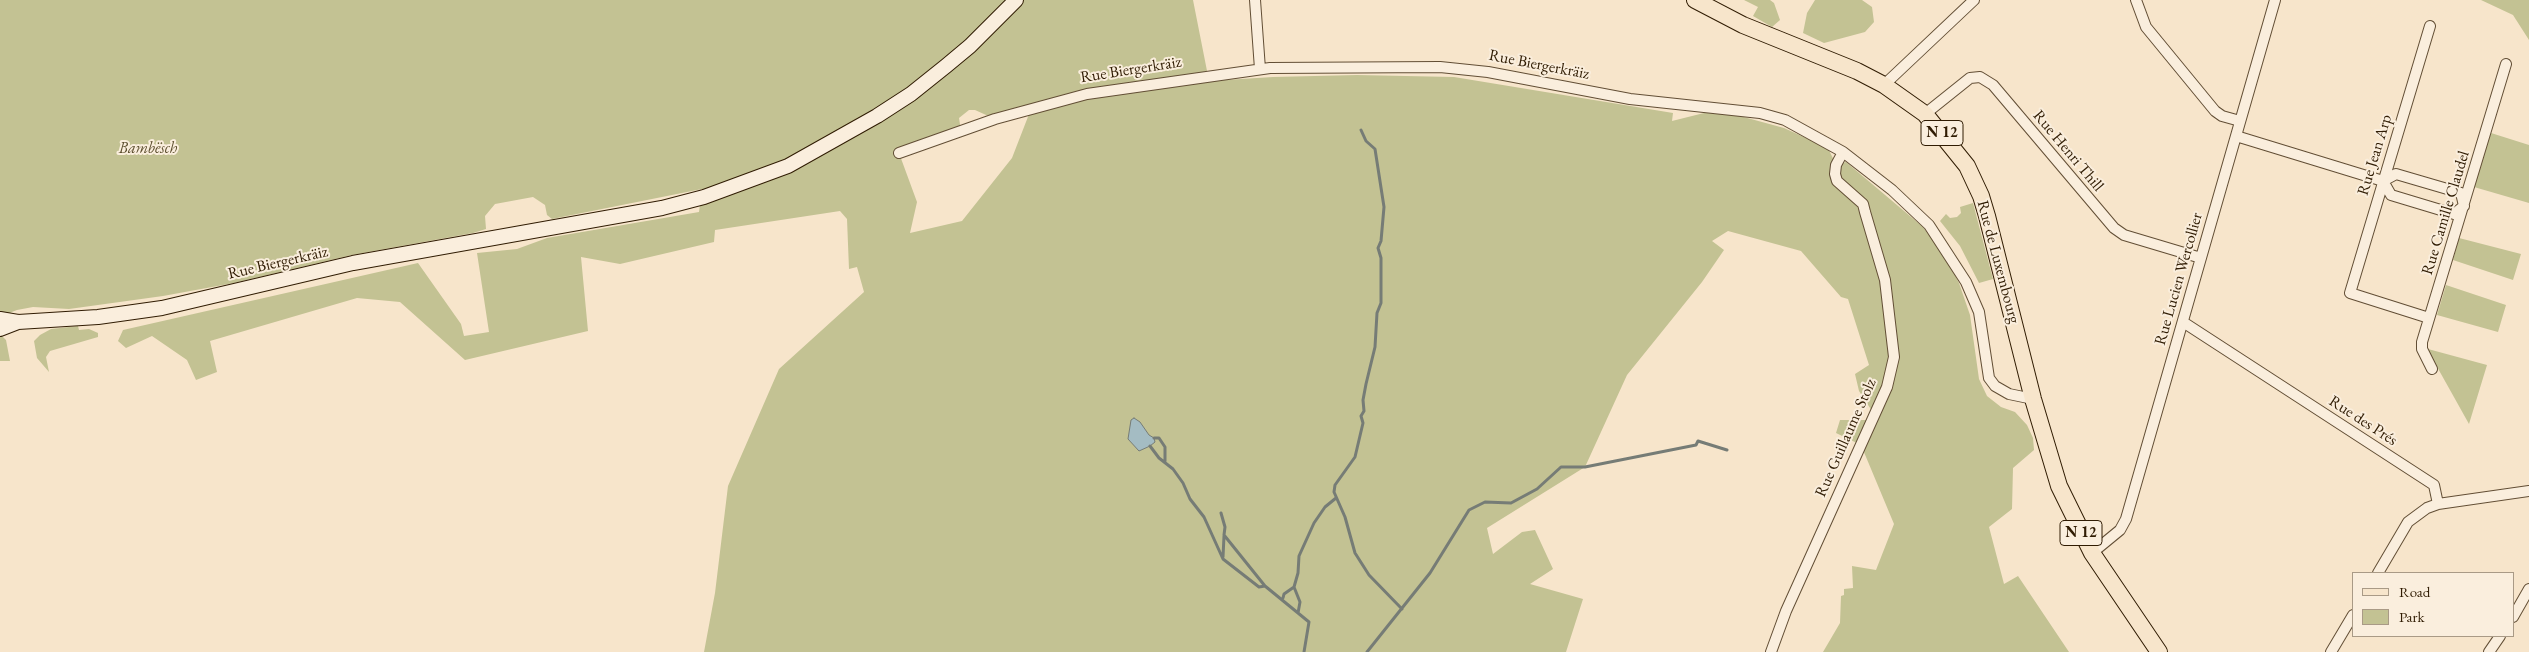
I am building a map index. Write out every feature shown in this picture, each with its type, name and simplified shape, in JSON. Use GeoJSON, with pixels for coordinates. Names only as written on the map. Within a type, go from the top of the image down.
{"type":"FeatureCollection","features":[{"type":"Feature","properties":{"kind":"main road","name":"Rue Biergerkräiz"},"geometry":{"type":"LineString","coordinates":[[0,319],[18,322],[98,317],[162,308],[353,263],[662,208],[745,183],[788,166],[843,137],[911,94],[970,46],[1016,0]]}},
{"type":"Feature","properties":{"kind":"main road","name":"Rue de Luxembourg"},"geometry":{"type":"LineString","coordinates":[[1695,0],[1743,25],[1884,84],[1925,114],[1967,166],[1981,196],[2032,399],[2059,486],[2092,553],[2159,652]]}},
{"type":"Feature","properties":{"kind":"main road","name":"Rue Biergerkräiz"},"geometry":{"type":"LineString","coordinates":[[0,330],[18,322]]}},
{"type":"Feature","properties":{"kind":"street"},"geometry":{"type":"LineString","coordinates":[[1255,0],[1260,69]]}},
{"type":"Feature","properties":{"kind":"street"},"geometry":{"type":"LineString","coordinates":[[1884,84],[1974,0]]}},
{"type":"Feature","properties":{"kind":"street"},"geometry":{"type":"LineString","coordinates":[[2136,0],[2146,27],[2216,111],[2222,116],[2240,121]]}},
{"type":"Feature","properties":{"kind":"street","name":"Rue Lucien Wercollier"},"geometry":{"type":"LineString","coordinates":[[2092,553],[2120,530],[2126,519],[2275,0]]}},
{"type":"Feature","properties":{"kind":"street","name":"Rue Jean Arp"},"geometry":{"type":"LineString","coordinates":[[2429,318],[2350,293],[2430,26]]}},
{"type":"Feature","properties":{"kind":"street","name":"Rue Camille Claudel"},"geometry":{"type":"LineString","coordinates":[[2432,369],[2422,349],[2422,342],[2506,64]]}},
{"type":"Feature","properties":{"kind":"street","name":"Rue Biergerkräiz"},"geometry":{"type":"LineString","coordinates":[[899,153],[995,119],[1087,94],[1260,69],[1440,67],[1488,72],[1630,99],[1760,113],[1785,120],[1843,152],[1892,190],[1929,225],[1962,275],[1979,312],[1989,378],[1995,386],[2009,394],[2032,399]]}},
{"type":"Feature","properties":{"kind":"street","name":"Rue Henri Thill"},"geometry":{"type":"LineString","coordinates":[[1925,114],[1970,78],[1980,77],[1993,85],[2114,228],[2124,235],[2201,258]]}},
{"type":"Feature","properties":{"kind":"street"},"geometry":{"type":"LineString","coordinates":[[2236,136],[2383,181],[2391,195],[2454,214],[2464,206],[2461,193],[2396,174],[2383,181]]}},
{"type":"Feature","properties":{"kind":"street","name":"Rue Guillaume Stolz"},"geometry":{"type":"LineString","coordinates":[[1771,652],[1786,611],[1887,387],[1894,356],[1886,280],[1865,212],[1857,197],[1837,181],[1835,174],[1836,165],[1843,152]]}},
{"type":"Feature","properties":{"kind":"street","name":"Rue des Prés"},"geometry":{"type":"LineString","coordinates":[[2183,322],[2434,485],[2438,504]]}},
{"type":"Feature","properties":{"kind":"street"},"geometry":{"type":"LineString","coordinates":[[2379,572],[2408,522],[2417,514],[2438,504],[2529,491]]}},
{"type":"Feature","properties":{"kind":"street"},"geometry":{"type":"LineString","coordinates":[[2514,615],[2529,589]]}},
{"type":"Feature","properties":{"kind":"street"},"geometry":{"type":"LineString","coordinates":[[2331,652],[2352,617]]}},
{"type":"Feature","properties":{"kind":"street"},"geometry":{"type":"LineString","coordinates":[[2489,652],[2499,637]]}},
{"type":"Feature","properties":{"kind":"green space","name":"Bambësch"},"geometry":{"type":"Polygon","coordinates":[[[0,0],[1193,0],[1209,81],[1357,75],[1454,77],[1673,113],[1672,121],[1704,113],[1729,113],[1784,128],[1828,148],[1836,165],[1846,162],[1923,227],[1946,258],[1959,283],[1970,315],[1979,379],[1987,396],[2001,407],[2015,412],[2027,425],[2033,438],[2034,450],[2013,468],[2012,509],[1989,527],[2004,584],[2018,576],[2069,652],[1823,652],[1840,623],[1841,596],[1844,595],[1844,589],[1853,588],[1852,566],[1876,570],[1894,524],[1861,445],[1836,433],[1840,420],[1866,420],[1872,411],[1859,391],[1855,374],[1869,365],[1848,299],[1841,297],[1801,251],[1728,231],[1712,241],[1724,250],[1702,282],[1627,375],[1585,467],[1487,528],[1493,554],[1522,532],[1535,530],[1553,569],[1530,584],[1583,599],[1566,652],[704,652],[715,593],[728,486],[779,369],[864,292],[857,267],[849,269],[847,219],[840,211],[715,230],[714,242],[620,264],[581,257],[588,331],[465,360],[400,302],[357,298],[210,341],[217,372],[196,380],[187,360],[152,336],[126,348],[118,341],[123,330],[418,263],[461,324],[464,336],[489,332],[477,253],[517,249],[547,238],[699,212],[702,189],[552,219],[547,215],[545,205],[533,197],[495,204],[485,216],[486,229],[473,233],[352,255],[234,283],[163,296],[69,309],[33,307],[17,310],[4,315],[0,329],[0,0]],[[1031,109],[995,119],[975,110],[969,110],[959,118],[961,131],[899,153],[917,202],[910,233],[962,221],[1012,158],[1031,109]]]}},
{"type":"Feature","properties":{"kind":"green space"},"geometry":{"type":"Polygon","coordinates":[[[1744,0],[1770,0],[1774,3],[1780,20],[1772,27],[1753,16],[1758,7],[1744,0]]]}},
{"type":"Feature","properties":{"kind":"green space"},"geometry":{"type":"Polygon","coordinates":[[[1815,0],[1862,0],[1872,7],[1874,22],[1865,32],[1824,43],[1803,33],[1807,13],[1815,0]]]}},
{"type":"Feature","properties":{"kind":"green space"},"geometry":{"type":"Polygon","coordinates":[[[2481,0],[2529,0],[2529,40],[2513,15],[2481,0]]]}},
{"type":"Feature","properties":{"kind":"green space"},"geometry":{"type":"Polygon","coordinates":[[[2491,133],[2529,145],[2529,203],[2474,187],[2491,133]]]}},
{"type":"Feature","properties":{"kind":"green space"},"geometry":{"type":"Polygon","coordinates":[[[1973,203],[1993,279],[1979,283],[1960,246],[1940,221],[1946,214],[1950,218],[1957,217],[1961,213],[1960,207],[1973,203]]]}},
{"type":"Feature","properties":{"kind":"green space"},"geometry":{"type":"Polygon","coordinates":[[[2459,238],[2521,254],[2513,280],[2453,260],[2459,238]]]}},
{"type":"Feature","properties":{"kind":"green space"},"geometry":{"type":"Polygon","coordinates":[[[2446,285],[2506,305],[2498,332],[2437,315],[2446,285]]]}},
{"type":"Feature","properties":{"kind":"green space"},"geometry":{"type":"Polygon","coordinates":[[[78,326],[79,330],[89,329],[98,333],[98,337],[50,351],[46,357],[49,372],[37,358],[34,341],[51,329],[78,326]]]}},
{"type":"Feature","properties":{"kind":"green space"},"geometry":{"type":"Polygon","coordinates":[[[0,334],[6,340],[10,361],[0,361],[0,334]]]}},
{"type":"Feature","properties":{"kind":"green space"},"geometry":{"type":"Polygon","coordinates":[[[2428,349],[2487,365],[2469,424],[2431,356],[2428,349]]]}},
{"type":"Feature","properties":{"kind":"water"},"geometry":{"type":"Polygon","coordinates":[[[1134,418],[1154,438],[1155,442],[1139,451],[1128,439],[1131,420],[1134,418]]]}},
{"type":"Feature","properties":{"kind":"waterway"},"geometry":{"type":"LineString","coordinates":[[1361,130],[1366,141],[1375,149],[1384,207],[1381,241],[1378,248],[1381,258],[1381,303],[1377,313],[1375,347],[1363,400],[1364,411],[1361,416],[1363,423],[1355,457],[1335,485],[1334,492],[1345,517],[1355,553],[1369,575],[1402,609]]}},
{"type":"Feature","properties":{"kind":"waterway"},"geometry":{"type":"LineString","coordinates":[[1154,438],[1159,438],[1165,447],[1165,461]]}},
{"type":"Feature","properties":{"kind":"waterway"},"geometry":{"type":"LineString","coordinates":[[1367,652],[1430,573],[1469,510],[1485,502],[1511,503],[1537,489],[1561,467],[1585,467],[1696,445],[1698,441],[1727,450]]}},
{"type":"Feature","properties":{"kind":"waterway"},"geometry":{"type":"LineString","coordinates":[[1150,446],[1159,458],[1173,469],[1183,483],[1190,499],[1204,517],[1223,559],[1259,587],[1265,586]]}},
{"type":"Feature","properties":{"kind":"waterway"},"geometry":{"type":"LineString","coordinates":[[1298,613],[1300,602],[1294,587],[1298,573],[1299,556],[1314,523],[1325,507],[1336,498]]}},
{"type":"Feature","properties":{"kind":"waterway"},"geometry":{"type":"LineString","coordinates":[[1221,513],[1225,527],[1224,535],[1265,586],[1309,622],[1304,652]]}},
{"type":"Feature","properties":{"kind":"waterway"},"geometry":{"type":"LineString","coordinates":[[1223,557],[1224,536]]}},
{"type":"Feature","properties":{"kind":"waterway"},"geometry":{"type":"LineString","coordinates":[[1283,598],[1284,594],[1294,587]]}}]}
